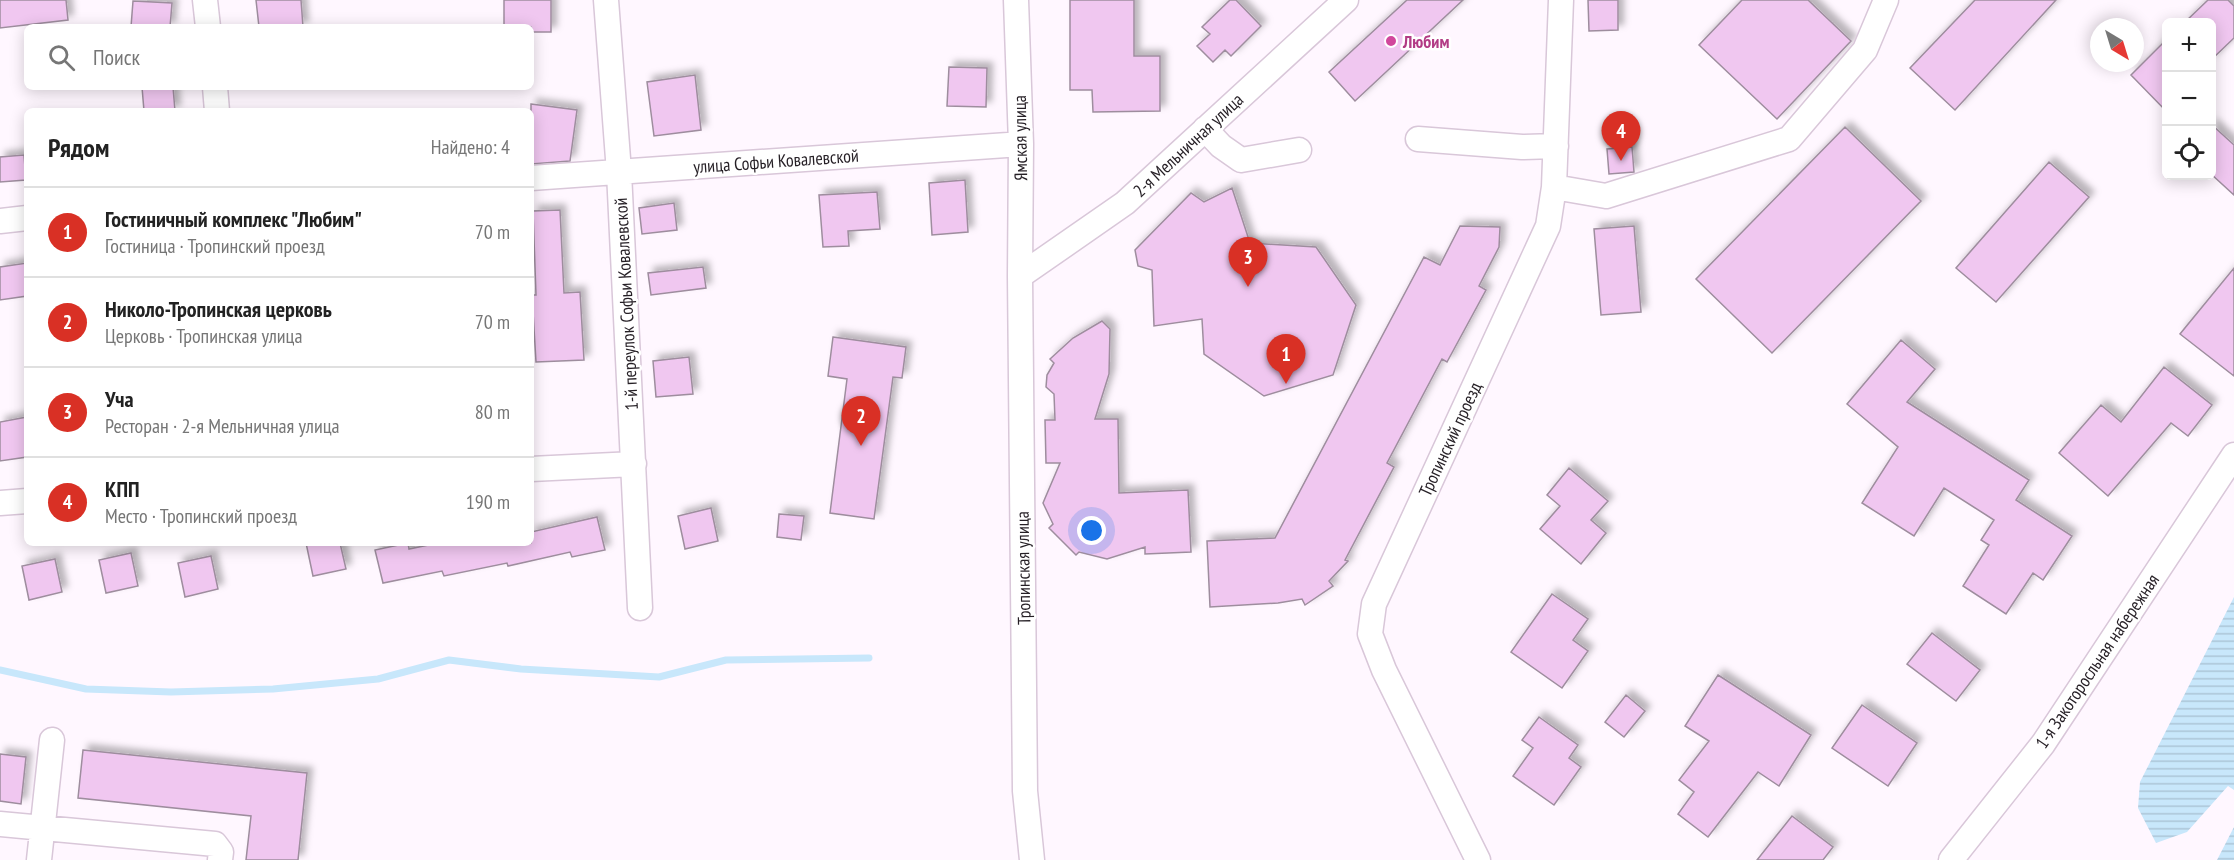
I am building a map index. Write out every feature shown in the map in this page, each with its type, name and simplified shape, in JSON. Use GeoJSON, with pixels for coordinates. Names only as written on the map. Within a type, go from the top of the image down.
{"type":"FeatureCollection","features":[{"type":"Feature","properties":{"kind":"street"},"geometry":{"type":"LineString","coordinates":[[205,0],[208,24]]}},
{"type":"Feature","properties":{"kind":"street","name":"1-й переулок Софьи Ковалевской"},"geometry":{"type":"LineString","coordinates":[[606,0],[618,172],[640,608]]}},
{"type":"Feature","properties":{"kind":"street","name":"Ямская улица"},"geometry":{"type":"LineString","coordinates":[[1016,0],[1021,144],[1020,276]]}},
{"type":"Feature","properties":{"kind":"street","name":"2-я Мельничная улица"},"geometry":{"type":"LineString","coordinates":[[1020,276],[1125,203],[1346,0]]}},
{"type":"Feature","properties":{"kind":"street","name":"Тропинский проезд"},"geometry":{"type":"LineString","coordinates":[[1478,860],[1383,670],[1371,634],[1374,604],[1548,226],[1554,187],[1561,0]]}},
{"type":"Feature","properties":{"kind":"street"},"geometry":{"type":"LineString","coordinates":[[1554,187],[1606,196],[1789,139],[1865,50],[1886,0]]}},
{"type":"Feature","properties":{"kind":"street"},"geometry":{"type":"LineString","coordinates":[[215,90],[218,108]]}},
{"type":"Feature","properties":{"kind":"street"},"geometry":{"type":"LineString","coordinates":[[1205,129],[1221,146],[1241,160],[1299,150]]}},
{"type":"Feature","properties":{"kind":"street"},"geometry":{"type":"LineString","coordinates":[[1418,139],[1522,147],[1556,146]]}},
{"type":"Feature","properties":{"kind":"street","name":"улица Софьи Ковалевской"},"geometry":{"type":"LineString","coordinates":[[534,178],[1021,144]]}},
{"type":"Feature","properties":{"kind":"street"},"geometry":{"type":"LineString","coordinates":[[0,221],[24,218]]}},
{"type":"Feature","properties":{"kind":"street","name":"Тропинская улица"},"geometry":{"type":"LineString","coordinates":[[1020,276],[1025,791],[1032,860]]}},
{"type":"Feature","properties":{"kind":"street","name":"1-я Закоторосльная набережная"},"geometry":{"type":"LineString","coordinates":[[1951,860],[2043,744],[2234,455]]}},
{"type":"Feature","properties":{"kind":"street"},"geometry":{"type":"LineString","coordinates":[[534,469],[634,464]]}},
{"type":"Feature","properties":{"kind":"street"},"geometry":{"type":"LineString","coordinates":[[0,503],[24,501]]}},
{"type":"Feature","properties":{"kind":"street"},"geometry":{"type":"LineString","coordinates":[[39,860],[52,740]]}},
{"type":"Feature","properties":{"kind":"street"},"geometry":{"type":"LineString","coordinates":[[0,824],[214,844],[220,852],[220,860]]}},
{"type":"Feature","properties":{"kind":"water"},"geometry":{"type":"Polygon","coordinates":[[[2234,597],[2234,790],[2228,786],[2187,832],[2156,843],[2138,808],[2140,782],[2234,597]]]}},
{"type":"Feature","properties":{"kind":"water"},"geometry":{"type":"Polygon","coordinates":[[[2234,827],[2234,860],[2217,860],[2234,827]]]}},
{"type":"Feature","properties":{"kind":"building"},"geometry":{"type":"Polygon","coordinates":[[[0,0],[66,0],[68,20],[0,28],[0,0]]]}},
{"type":"Feature","properties":{"kind":"building"},"geometry":{"type":"Polygon","coordinates":[[[256,0],[301,0],[303,24],[259,24],[256,0]]]}},
{"type":"Feature","properties":{"kind":"building"},"geometry":{"type":"Polygon","coordinates":[[[504,0],[551,0],[551,32],[534,32],[534,24],[504,24],[504,0]]]}},
{"type":"Feature","properties":{"kind":"building"},"geometry":{"type":"Polygon","coordinates":[[[1070,0],[1134,0],[1134,56],[1160,56],[1160,111],[1093,112],[1092,90],[1070,90],[1070,0]]]}},
{"type":"Feature","properties":{"kind":"building"},"geometry":{"type":"Polygon","coordinates":[[[1230,0],[1236,0],[1261,26],[1231,56],[1225,50],[1213,62],[1197,46],[1210,34],[1202,27],[1230,0]]]}},
{"type":"Feature","properties":{"kind":"building","name":"Любим"},"geometry":{"type":"Polygon","coordinates":[[[1407,0],[1463,0],[1355,101],[1329,72],[1407,0]]]}},
{"type":"Feature","properties":{"kind":"building"},"geometry":{"type":"Polygon","coordinates":[[[1588,0],[1618,0],[1618,30],[1589,31],[1588,0]]]}},
{"type":"Feature","properties":{"kind":"building"},"geometry":{"type":"Polygon","coordinates":[[[1742,0],[1808,0],[1851,41],[1777,119],[1699,45],[1742,0]]]}},
{"type":"Feature","properties":{"kind":"building"},"geometry":{"type":"Polygon","coordinates":[[[1975,0],[2056,0],[1955,110],[1910,68],[1975,0]]]}},
{"type":"Feature","properties":{"kind":"building"},"geometry":{"type":"Polygon","coordinates":[[[2208,0],[2228,0],[2234,6],[2234,38],[2216,55],[2216,18],[2189,18],[2208,0]]]}},
{"type":"Feature","properties":{"kind":"building"},"geometry":{"type":"Polygon","coordinates":[[[133,1],[172,3],[170,24],[131,24],[133,1]]]}},
{"type":"Feature","properties":{"kind":"building"},"geometry":{"type":"Polygon","coordinates":[[[2162,44],[2162,107],[2131,75],[2134,72],[2144,72],[2144,62],[2162,44]]]}},
{"type":"Feature","properties":{"kind":"building"},"geometry":{"type":"Polygon","coordinates":[[[949,67],[987,68],[986,107],[947,106],[949,67]]]}},
{"type":"Feature","properties":{"kind":"building"},"geometry":{"type":"Polygon","coordinates":[[[695,75],[701,130],[654,136],[647,82],[695,75]]]}},
{"type":"Feature","properties":{"kind":"building"},"geometry":{"type":"Polygon","coordinates":[[[142,90],[173,90],[175,108],[144,108],[142,90]]]}},
{"type":"Feature","properties":{"kind":"building"},"geometry":{"type":"Polygon","coordinates":[[[531,104],[577,110],[570,161],[534,164],[534,108],[531,108],[531,104]]]}},
{"type":"Feature","properties":{"kind":"building"},"geometry":{"type":"Polygon","coordinates":[[[1845,127],[1921,201],[1772,353],[1696,279],[1845,127]]]}},
{"type":"Feature","properties":{"kind":"building"},"geometry":{"type":"Polygon","coordinates":[[[2216,129],[2234,145],[2234,195],[2216,179],[2216,129]]]}},
{"type":"Feature","properties":{"kind":"building"},"geometry":{"type":"Polygon","coordinates":[[[1632,147],[1634,172],[1609,174],[1607,149],[1632,147]]]}},
{"type":"Feature","properties":{"kind":"building"},"geometry":{"type":"Polygon","coordinates":[[[24,155],[24,180],[0,182],[0,157],[24,155]]]}},
{"type":"Feature","properties":{"kind":"building"},"geometry":{"type":"Polygon","coordinates":[[[2049,162],[2089,197],[1996,302],[1956,268],[2049,162]]]}},
{"type":"Feature","properties":{"kind":"building"},"geometry":{"type":"Polygon","coordinates":[[[965,180],[968,232],[932,235],[929,183],[965,180]]]}},
{"type":"Feature","properties":{"kind":"building"},"geometry":{"type":"Polygon","coordinates":[[[1232,188],[1250,243],[1316,247],[1356,305],[1333,375],[1264,396],[1204,354],[1202,319],[1154,326],[1152,270],[1138,266],[1135,250],[1191,193],[1204,202],[1232,188]]]}},
{"type":"Feature","properties":{"kind":"building"},"geometry":{"type":"Polygon","coordinates":[[[877,192],[880,229],[848,231],[849,246],[823,247],[819,195],[877,192]]]}},
{"type":"Feature","properties":{"kind":"building"},"geometry":{"type":"Polygon","coordinates":[[[674,203],[677,230],[642,234],[639,208],[674,203]]]}},
{"type":"Feature","properties":{"kind":"building"},"geometry":{"type":"Polygon","coordinates":[[[560,210],[564,293],[580,292],[584,360],[536,362],[534,211],[560,210]]]}},
{"type":"Feature","properties":{"kind":"building"},"geometry":{"type":"Polygon","coordinates":[[[1460,226],[1500,227],[1499,247],[1479,286],[1486,290],[1447,362],[1442,359],[1387,463],[1394,467],[1345,560],[1348,561],[1329,581],[1333,586],[1305,605],[1302,599],[1278,603],[1210,607],[1207,541],[1275,538],[1424,257],[1440,265],[1460,226]]]}},
{"type":"Feature","properties":{"kind":"building"},"geometry":{"type":"Polygon","coordinates":[[[1634,226],[1641,312],[1601,315],[1594,229],[1634,226]]]}},
{"type":"Feature","properties":{"kind":"building"},"geometry":{"type":"Polygon","coordinates":[[[24,263],[24,296],[0,300],[0,267],[24,263]]]}},
{"type":"Feature","properties":{"kind":"building"},"geometry":{"type":"Polygon","coordinates":[[[703,267],[706,288],[651,295],[648,273],[703,267]]]}},
{"type":"Feature","properties":{"kind":"building"},"geometry":{"type":"Polygon","coordinates":[[[2234,268],[2234,376],[2180,334],[2234,268]]]}},
{"type":"Feature","properties":{"kind":"building"},"geometry":{"type":"Polygon","coordinates":[[[1102,321],[1110,329],[1109,374],[1095,419],[1118,419],[1119,493],[1188,490],[1191,552],[1145,554],[1145,547],[1107,559],[1079,552],[1076,555],[1049,528],[1053,524],[1043,503],[1060,463],[1046,463],[1045,420],[1055,420],[1054,394],[1046,387],[1047,375],[1054,363],[1050,359],[1073,338],[1102,321]]]}},
{"type":"Feature","properties":{"kind":"building"},"geometry":{"type":"Polygon","coordinates":[[[833,337],[906,347],[902,378],[893,377],[874,519],[830,513],[847,379],[828,376],[833,337]]]}},
{"type":"Feature","properties":{"kind":"building"},"geometry":{"type":"Polygon","coordinates":[[[1901,340],[1935,369],[1907,402],[2029,480],[2016,500],[2072,536],[2043,580],[2033,573],[2006,614],[1963,586],[1989,545],[1981,540],[1994,520],[1944,488],[1914,536],[1862,503],[1898,447],[1847,404],[1901,340]]]}},
{"type":"Feature","properties":{"kind":"building"},"geometry":{"type":"Polygon","coordinates":[[[689,357],[693,394],[656,397],[653,361],[689,357]]]}},
{"type":"Feature","properties":{"kind":"building"},"geometry":{"type":"Polygon","coordinates":[[[2164,367],[2212,405],[2188,436],[2171,423],[2108,496],[2059,453],[2101,405],[2121,422],[2164,367]]]}},
{"type":"Feature","properties":{"kind":"building"},"geometry":{"type":"Polygon","coordinates":[[[24,418],[24,457],[0,461],[0,422],[24,418]]]}},
{"type":"Feature","properties":{"kind":"building"},"geometry":{"type":"Polygon","coordinates":[[[1569,468],[1608,501],[1591,520],[1606,533],[1581,564],[1540,529],[1560,506],[1547,495],[1569,468]]]}},
{"type":"Feature","properties":{"kind":"building"},"geometry":{"type":"Polygon","coordinates":[[[711,508],[718,541],[685,549],[678,516],[711,508]]]}},
{"type":"Feature","properties":{"kind":"building"},"geometry":{"type":"Polygon","coordinates":[[[779,514],[804,516],[801,540],[777,537],[779,514]]]}},
{"type":"Feature","properties":{"kind":"building"},"geometry":{"type":"Polygon","coordinates":[[[597,517],[605,550],[572,557],[570,552],[508,566],[507,563],[444,576],[442,571],[383,583],[375,550],[394,546],[408,546],[409,549],[424,546],[534,546],[534,531],[597,517]]]}},
{"type":"Feature","properties":{"kind":"building"},"geometry":{"type":"Polygon","coordinates":[[[307,546],[341,546],[346,569],[313,576],[307,546]]]}},
{"type":"Feature","properties":{"kind":"building"},"geometry":{"type":"Polygon","coordinates":[[[131,553],[138,586],[106,593],[99,560],[131,553]]]}},
{"type":"Feature","properties":{"kind":"building"},"geometry":{"type":"Polygon","coordinates":[[[211,556],[218,589],[185,597],[178,563],[211,556]]]}},
{"type":"Feature","properties":{"kind":"building"},"geometry":{"type":"Polygon","coordinates":[[[55,559],[62,592],[29,600],[22,566],[55,559]]]}},
{"type":"Feature","properties":{"kind":"building"},"geometry":{"type":"Polygon","coordinates":[[[1552,594],[1588,619],[1573,640],[1588,651],[1562,688],[1511,652],[1552,594]]]}},
{"type":"Feature","properties":{"kind":"building"},"geometry":{"type":"Polygon","coordinates":[[[1932,633],[1980,670],[1956,701],[1907,664],[1932,633]]]}},
{"type":"Feature","properties":{"kind":"building"},"geometry":{"type":"Polygon","coordinates":[[[1718,675],[1811,735],[1779,786],[1758,772],[1708,837],[1678,814],[1694,792],[1679,780],[1709,741],[1685,726],[1718,675]]]}},
{"type":"Feature","properties":{"kind":"building"},"geometry":{"type":"Polygon","coordinates":[[[1626,695],[1645,711],[1624,737],[1605,722],[1626,695]]]}},
{"type":"Feature","properties":{"kind":"building"},"geometry":{"type":"Polygon","coordinates":[[[1862,705],[1917,743],[1888,786],[1832,748],[1862,705]]]}},
{"type":"Feature","properties":{"kind":"building"},"geometry":{"type":"Polygon","coordinates":[[[1539,717],[1578,745],[1569,758],[1581,767],[1554,805],[1513,776],[1533,748],[1522,740],[1539,717]]]}},
{"type":"Feature","properties":{"kind":"building"},"geometry":{"type":"Polygon","coordinates":[[[83,750],[307,773],[298,860],[246,860],[251,816],[78,798],[83,750]]]}},
{"type":"Feature","properties":{"kind":"building"},"geometry":{"type":"Polygon","coordinates":[[[0,754],[26,757],[21,804],[0,801],[0,754]]]}},
{"type":"Feature","properties":{"kind":"building"},"geometry":{"type":"Polygon","coordinates":[[[1792,816],[1833,847],[1823,860],[1757,860],[1792,816]]]}},
{"type":"Feature","properties":{"kind":"waterway"},"geometry":{"type":"LineString","coordinates":[[0,670],[86,689],[171,692],[273,689],[378,679],[449,660],[521,669],[659,677],[726,660],[869,658]]}},
{"type":"Feature","properties":{"kind":"place","name":"Любим"},"geometry":{"type":"Point","coordinates":[1391,41]}},
{"type":"Feature","properties":{"kind":"place","name":"КПП"},"geometry":{"type":"Point","coordinates":[1621,161]}},
{"type":"Feature","properties":{"kind":"place","name":"Уча"},"geometry":{"type":"Point","coordinates":[1248,287]}},
{"type":"Feature","properties":{"kind":"place","name":"Гостиничный комплекс \"Любим\""},"geometry":{"type":"Point","coordinates":[1286,384]}},
{"type":"Feature","properties":{"kind":"place","name":"Николо-Тропинская церковь"},"geometry":{"type":"Point","coordinates":[861,446]}}]}
